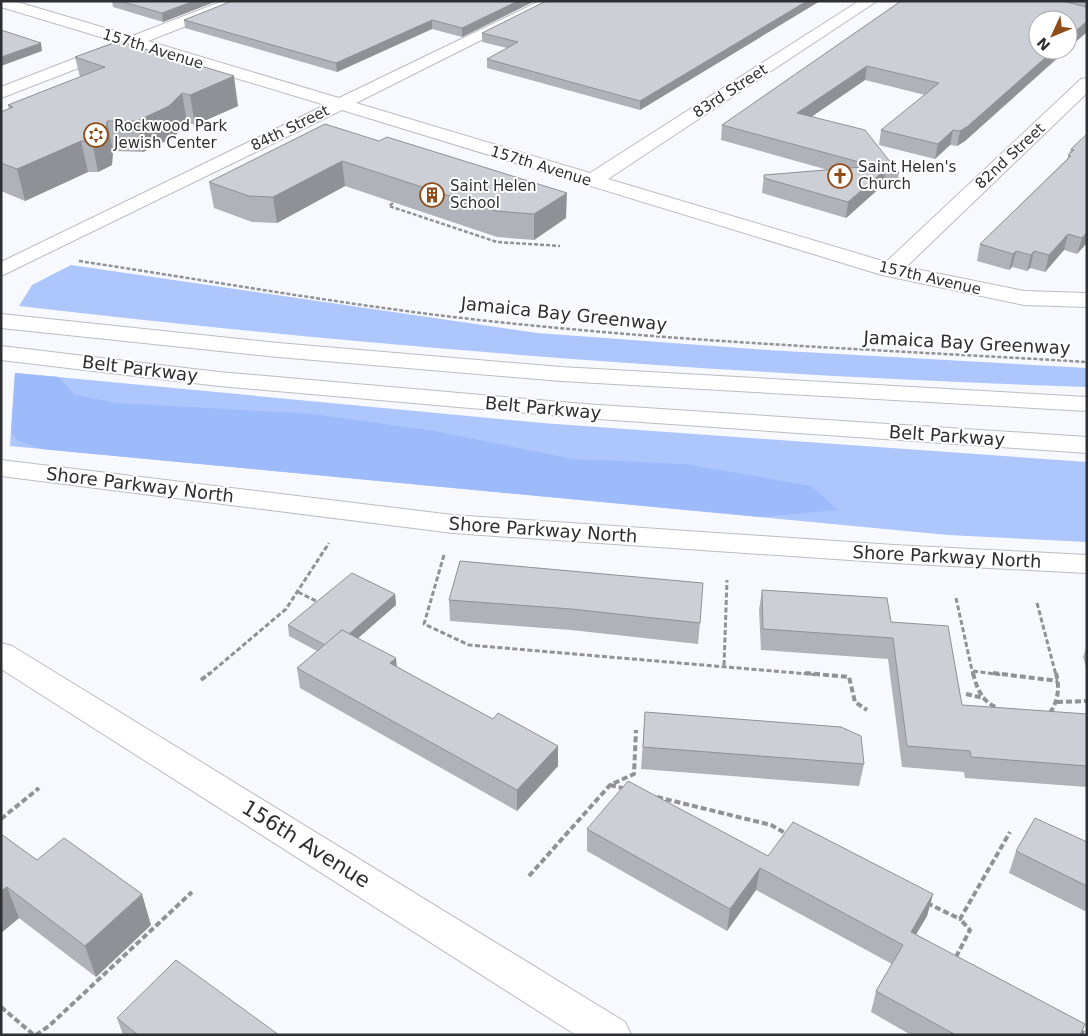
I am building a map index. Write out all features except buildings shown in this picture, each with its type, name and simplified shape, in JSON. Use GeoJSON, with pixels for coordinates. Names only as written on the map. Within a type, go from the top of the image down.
{"type":"FeatureCollection","features":[{"type":"Feature","properties":{"kind":"main road"},"geometry":{"type":"LineString","coordinates":[[1,93],[237,1]]}},
{"type":"Feature","properties":{"kind":"main road","name":"84th Street"},"geometry":{"type":"LineString","coordinates":[[1,270],[552,1]]}},
{"type":"Feature","properties":{"kind":"main road","name":"83rd Street"},"geometry":{"type":"LineString","coordinates":[[591,181],[870,1]]}},
{"type":"Feature","properties":{"kind":"main road","name":"157th Avenue"},"geometry":{"type":"LineString","coordinates":[[1,2],[890,270],[1024,298],[1087,300]]}},
{"type":"Feature","properties":{"kind":"main road","name":"82nd Street"},"geometry":{"type":"LineString","coordinates":[[890,270],[1087,83]]}},
{"type":"Feature","properties":{"kind":"main road","name":"Belt Parkway"},"geometry":{"type":"LineString","coordinates":[[10,322],[278,350],[551,373],[1087,404]]}},
{"type":"Feature","properties":{"kind":"main road","name":"Belt Parkway"},"geometry":{"type":"LineString","coordinates":[[9,354],[219,379],[584,411],[1087,445]]}},
{"type":"Feature","properties":{"kind":"main road","name":"Shore Parkway North"},"geometry":{"type":"LineString","coordinates":[[1,468],[453,524],[894,554],[1087,564]]}},
{"type":"Feature","properties":{"kind":"main road","name":"156th Avenue"},"geometry":{"type":"LineString","coordinates":[[1,654],[611,1035]]}},
{"type":"Feature","properties":{"kind":"path"},"geometry":{"type":"LineString","coordinates":[[393,203],[389,206],[497,242],[560,246]]}},
{"type":"Feature","properties":{"kind":"path","name":"Jamaica Bay Greenway"},"geometry":{"type":"LineString","coordinates":[[45,248],[82,263],[358,303],[536,326],[662,337],[1087,362]]}},
{"type":"Feature","properties":{"kind":"path"},"geometry":{"type":"LineString","coordinates":[[200,680],[257,635],[286,609],[329,543]]}},
{"type":"Feature","properties":{"kind":"path"},"geometry":{"type":"LineString","coordinates":[[444,555],[424,624],[469,645],[849,676],[854,704],[859,709],[867,710]]}},
{"type":"Feature","properties":{"kind":"path"},"geometry":{"type":"LineString","coordinates":[[724,665],[727,580]]}},
{"type":"Feature","properties":{"kind":"path"},"geometry":{"type":"LineString","coordinates":[[298,592],[323,605]]}},
{"type":"Feature","properties":{"kind":"path"},"geometry":{"type":"LineString","coordinates":[[956,598],[977,690],[990,705],[1003,710]]}},
{"type":"Feature","properties":{"kind":"path"},"geometry":{"type":"LineString","coordinates":[[1037,604],[1058,681],[1057,702],[1050,713],[1042,714]]}},
{"type":"Feature","properties":{"kind":"path"},"geometry":{"type":"LineString","coordinates":[[973,671],[1058,681]]}},
{"type":"Feature","properties":{"kind":"path"},"geometry":{"type":"LineString","coordinates":[[966,694],[984,698]]}},
{"type":"Feature","properties":{"kind":"path"},"geometry":{"type":"LineString","coordinates":[[1057,702],[1087,701]]}},
{"type":"Feature","properties":{"kind":"path"},"geometry":{"type":"LineString","coordinates":[[529,876],[610,785],[634,774],[636,730]]}},
{"type":"Feature","properties":{"kind":"path"},"geometry":{"type":"LineString","coordinates":[[610,785],[629,790]]}},
{"type":"Feature","properties":{"kind":"path"},"geometry":{"type":"LineString","coordinates":[[1,819],[39,788]]}},
{"type":"Feature","properties":{"kind":"path"},"geometry":{"type":"LineString","coordinates":[[648,795],[771,825],[796,838]]}},
{"type":"Feature","properties":{"kind":"path"},"geometry":{"type":"LineString","coordinates":[[960,920],[1010,832]]}},
{"type":"Feature","properties":{"kind":"path"},"geometry":{"type":"LineString","coordinates":[[1,1007],[35,1035],[50,1025],[192,892]]}},
{"type":"Feature","properties":{"kind":"path"},"geometry":{"type":"LineString","coordinates":[[925,902],[960,920],[970,930],[955,957],[963,962]]}},
{"type":"Feature","properties":{"kind":"path"},"geometry":{"type":"LineString","coordinates":[[1070,1025],[1087,1035]]}},
{"type":"Feature","properties":{"kind":"shaded area"},"geometry":{"type":"Polygon","coordinates":[[[71,265],[537,333],[767,350],[1087,368],[1087,387],[819,375],[552,357],[285,334],[19,306],[32,285],[71,265]]]}},
{"type":"Feature","properties":{"kind":"shaded area"},"geometry":{"type":"Polygon","coordinates":[[[15,373],[542,423],[1087,462],[1087,542],[948,535],[10,446],[15,373]]]}},
{"type":"Feature","properties":{"kind":"shaded area"},"geometry":{"type":"Polygon","coordinates":[[[15,373],[59,377],[75,395],[116,403],[313,414],[434,431],[573,459],[685,464],[811,486],[838,510],[763,517],[41,449],[17,440],[11,431],[15,373]]]}},
{"type":"Feature","properties":{"kind":"place","name":"Rockwood Park Jewish Center"},"geometry":{"type":"Point","coordinates":[96,135]}},
{"type":"Feature","properties":{"kind":"place","name":"Saint Helen's Church"},"geometry":{"type":"Point","coordinates":[840,176]}},
{"type":"Feature","properties":{"kind":"place","name":"Saint Helen School"},"geometry":{"type":"Point","coordinates":[432,195]}}]}
